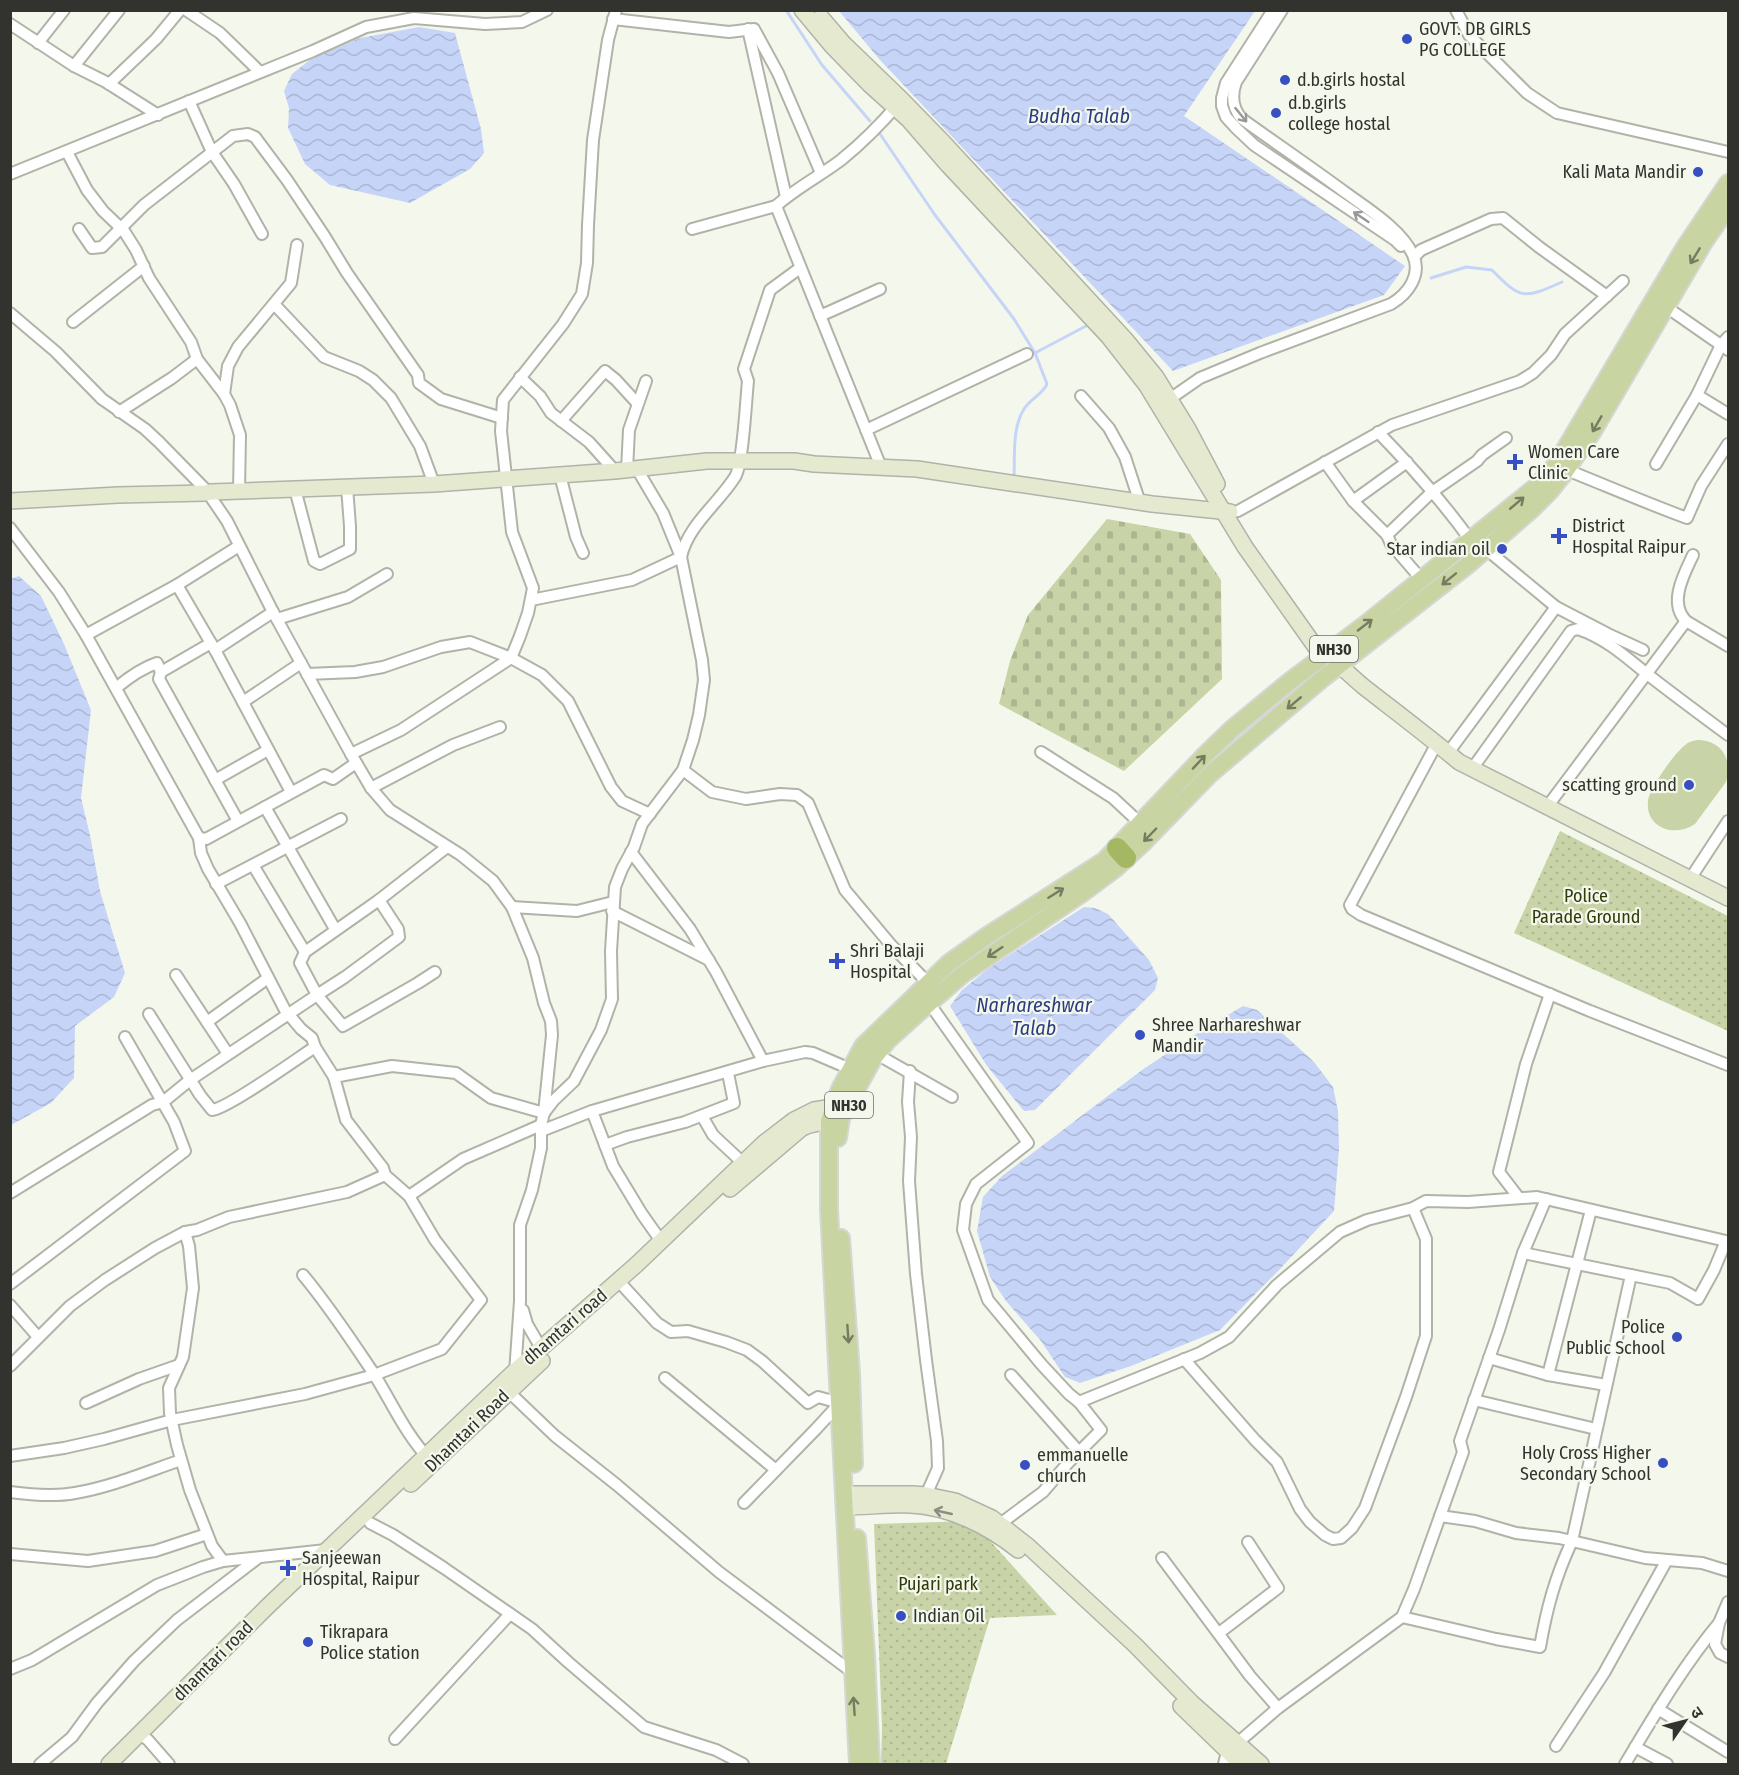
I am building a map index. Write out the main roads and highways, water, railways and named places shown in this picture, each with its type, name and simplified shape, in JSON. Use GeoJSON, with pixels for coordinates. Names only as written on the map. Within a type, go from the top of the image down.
{"type":"FeatureCollection","features":[{"type":"Feature","properties":{"kind":"main road","name":"NH30"},"geometry":{"type":"LineString","coordinates":[[871,1764],[840,1403],[829,1209],[840,1089],[857,1072],[870,1050],[926,992],[949,963],[1104,861],[1122,853],[1422,580],[1531,510],[1566,470],[1593,431],[1685,247],[1728,183]]}},
{"type":"Feature","properties":{"kind":"main road","name":"NH30"},"geometry":{"type":"LineString","coordinates":[[1122,853],[1141,824],[1232,729],[1289,682],[1333,660],[1478,545],[1537,486],[1555,466],[1659,303],[1727,210]]}},
{"type":"Feature","properties":{"kind":"main road","name":"NH30"},"geometry":{"type":"LineString","coordinates":[[837,1116],[837,1176],[851,1373],[852,1672],[858,1764]]}},
{"type":"Feature","properties":{"kind":"water","name":"Budha Talab"},"geometry":{"type":"Polygon","coordinates":[[[839,11],[1255,11],[1184,116],[1405,266],[1384,295],[1173,371],[880,60],[839,11]]]}},
{"type":"Feature","properties":{"kind":"water"},"geometry":{"type":"Polygon","coordinates":[[[419,27],[455,33],[481,129],[484,153],[470,169],[410,203],[330,185],[305,164],[288,128],[289,108],[284,91],[292,74],[311,59],[360,38],[419,27]]]}},
{"type":"Feature","properties":{"kind":"water"},"geometry":{"type":"Polygon","coordinates":[[[19,576],[41,596],[91,710],[81,798],[100,891],[125,973],[114,997],[75,1026],[74,1078],[51,1103],[11,1125],[10,579],[19,576]]]}},
{"type":"Feature","properties":{"kind":"water","name":"Narhareshwar Talab"},"geometry":{"type":"Polygon","coordinates":[[[1084,907],[1095,908],[1108,914],[1149,960],[1158,978],[1155,990],[1035,1110],[1024,1111],[987,1066],[950,1006],[962,990],[989,968],[1084,907]]]}},
{"type":"Feature","properties":{"kind":"water"},"geometry":{"type":"Polygon","coordinates":[[[1243,1006],[1257,1010],[1314,1062],[1333,1087],[1338,1111],[1339,1149],[1334,1211],[1220,1330],[1131,1366],[1080,1383],[1065,1377],[1041,1341],[1006,1301],[990,1277],[977,1231],[983,1197],[1002,1176],[1142,1070],[1243,1006]]]}},
{"type":"Feature","properties":{"kind":"waterway"},"geometry":{"type":"LineString","coordinates":[[786,10],[822,65],[870,121]]}},
{"type":"Feature","properties":{"kind":"waterway"},"geometry":{"type":"LineString","coordinates":[[880,134],[935,215],[1014,319],[1035,353],[1047,384],[1020,416],[1015,442],[1014,476]]}},
{"type":"Feature","properties":{"kind":"waterway"},"geometry":{"type":"LineString","coordinates":[[1431,278],[1466,267],[1492,270],[1510,287],[1524,294],[1539,292],[1562,282]]}},
{"type":"Feature","properties":{"kind":"waterway"},"geometry":{"type":"LineString","coordinates":[[1035,353],[1086,326]]}},
{"type":"Feature","properties":{"kind":"place","name":"GOVT. DB GIRLS PG COLLEGE"},"geometry":{"type":"Point","coordinates":[1407,39]}},
{"type":"Feature","properties":{"kind":"place","name":"d.b.girls hostal"},"geometry":{"type":"Point","coordinates":[1285,80]}},
{"type":"Feature","properties":{"kind":"place","name":"d.b.girls college hostal"},"geometry":{"type":"Point","coordinates":[1276,113]}},
{"type":"Feature","properties":{"kind":"place","name":"Kali Mata Mandir"},"geometry":{"type":"Point","coordinates":[1698,172]}},
{"type":"Feature","properties":{"kind":"place","name":"Women Care Clinic"},"geometry":{"type":"Point","coordinates":[1515,462]}},
{"type":"Feature","properties":{"kind":"place","name":"District Hospital Raipur"},"geometry":{"type":"Point","coordinates":[1559,536]}},
{"type":"Feature","properties":{"kind":"place","name":"Star indian oil"},"geometry":{"type":"Point","coordinates":[1502,549]}},
{"type":"Feature","properties":{"kind":"place","name":"scatting ground"},"geometry":{"type":"Point","coordinates":[1689,785]}},
{"type":"Feature","properties":{"kind":"place","name":"Shri Balaji Hospital"},"geometry":{"type":"Point","coordinates":[837,961]}},
{"type":"Feature","properties":{"kind":"place","name":"Shree Narhareshwar Mandir"},"geometry":{"type":"Point","coordinates":[1140,1035]}},
{"type":"Feature","properties":{"kind":"place","name":"Police Public School"},"geometry":{"type":"Point","coordinates":[1677,1337]}},
{"type":"Feature","properties":{"kind":"place","name":"Holy Cross Higher Secondary School"},"geometry":{"type":"Point","coordinates":[1663,1463]}},
{"type":"Feature","properties":{"kind":"place","name":"emmanuelle church"},"geometry":{"type":"Point","coordinates":[1025,1465]}},
{"type":"Feature","properties":{"kind":"place","name":"Sanjeewan Hospital, Raipur"},"geometry":{"type":"Point","coordinates":[288,1568]}},
{"type":"Feature","properties":{"kind":"place","name":"Indian Oil"},"geometry":{"type":"Point","coordinates":[901,1616]}},
{"type":"Feature","properties":{"kind":"place","name":"Tikrapara Police station"},"geometry":{"type":"Point","coordinates":[308,1642]}},
{"type":"Feature","properties":{"kind":"park label","name":"Police Parade Ground"},"geometry":{"type":"Point","coordinates":[1586,906]}},
{"type":"Feature","properties":{"kind":"park label","name":"Pujari park"},"geometry":{"type":"Point","coordinates":[938,1584]}}]}
